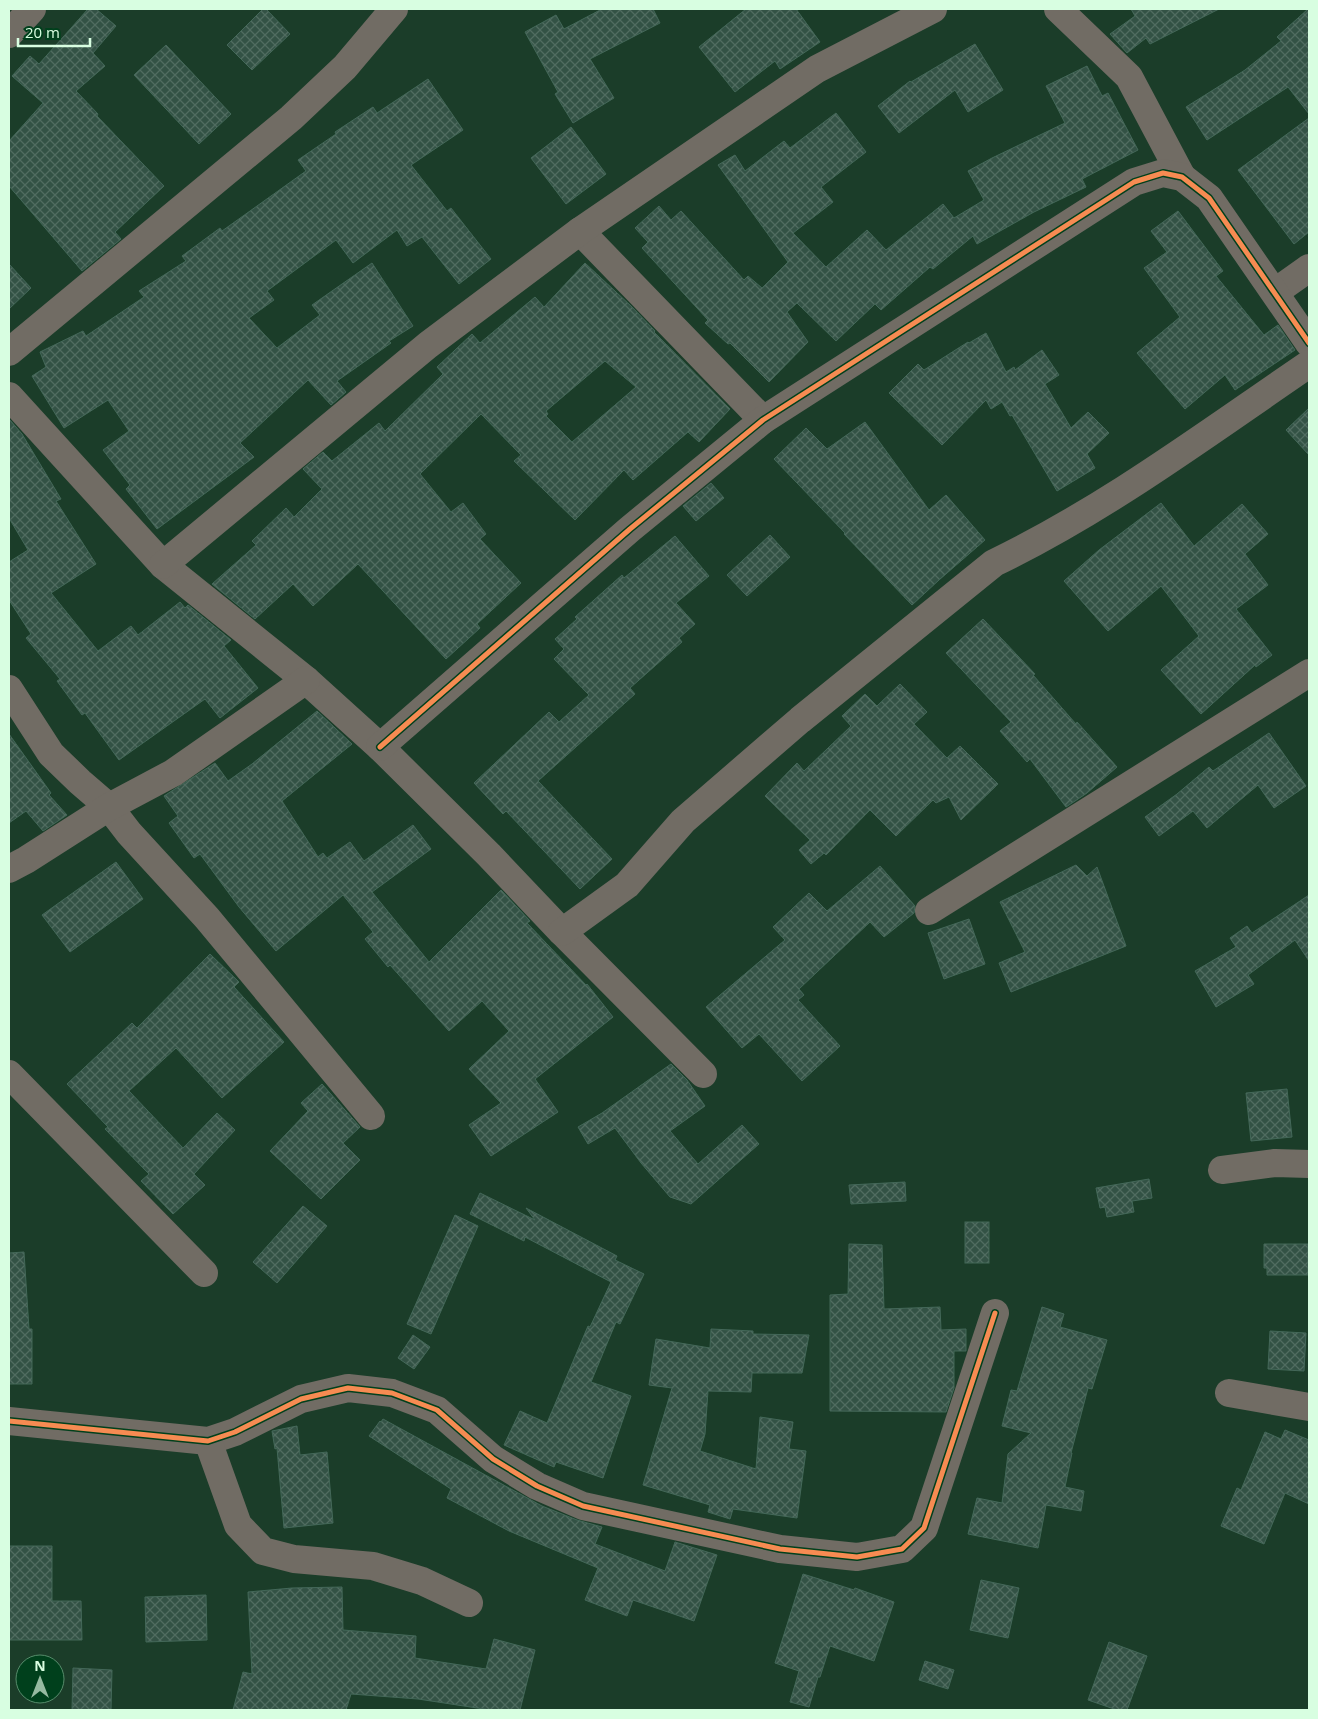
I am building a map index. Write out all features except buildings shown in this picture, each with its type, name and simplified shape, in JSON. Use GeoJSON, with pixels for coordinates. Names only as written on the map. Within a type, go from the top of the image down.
{"type":"FeatureCollection","features":[{"type":"Feature","properties":{"kind":"street"},"geometry":{"type":"LineString","coordinates":[[9,34],[32,9]]}},
{"type":"Feature","properties":{"kind":"street"},"geometry":{"type":"LineString","coordinates":[[9,352],[291,118],[345,67],[394,9]]}},
{"type":"Feature","properties":{"kind":"street"},"geometry":{"type":"LineString","coordinates":[[163,565],[428,345],[580,231],[818,69],[933,9]]}},
{"type":"Feature","properties":{"kind":"street"},"geometry":{"type":"LineString","coordinates":[[1058,9],[1129,77],[1182,177]]}},
{"type":"Feature","properties":{"kind":"street"},"geometry":{"type":"LineString","coordinates":[[380,747],[630,529],[763,420],[1134,182],[1164,172],[1182,177],[1210,198],[1309,343]]}},
{"type":"Feature","properties":{"kind":"street"},"geometry":{"type":"LineString","coordinates":[[580,231],[763,420]]}},
{"type":"Feature","properties":{"kind":"street"},"geometry":{"type":"LineString","coordinates":[[1275,292],[1309,268]]}},
{"type":"Feature","properties":{"kind":"street"},"geometry":{"type":"LineString","coordinates":[[562,932],[627,884],[683,821],[792,727],[994,563],[1090,512],[1309,364]]}},
{"type":"Feature","properties":{"kind":"street"},"geometry":{"type":"LineString","coordinates":[[9,396],[163,565],[306,680],[380,747],[489,855],[562,932],[703,1074]]}},
{"type":"Feature","properties":{"kind":"street"},"geometry":{"type":"LineString","coordinates":[[928,911],[1309,673]]}},
{"type":"Feature","properties":{"kind":"street"},"geometry":{"type":"LineString","coordinates":[[9,870],[109,806],[173,773],[306,680]]}},
{"type":"Feature","properties":{"kind":"street"},"geometry":{"type":"LineString","coordinates":[[9,688],[51,754],[109,806],[129,833],[207,918],[371,1116]]}},
{"type":"Feature","properties":{"kind":"street"},"geometry":{"type":"LineString","coordinates":[[9,1074],[204,1273]]}},
{"type":"Feature","properties":{"kind":"street"},"geometry":{"type":"LineString","coordinates":[[1222,1170],[1275,1162],[1309,1164]]}},
{"type":"Feature","properties":{"kind":"street"},"geometry":{"type":"LineString","coordinates":[[9,1421],[208,1440],[235,1432],[301,1398],[348,1388],[392,1393],[437,1410],[492,1459],[537,1486],[583,1506],[780,1549],[858,1556],[902,1549],[924,1528],[995,1313]]}},
{"type":"Feature","properties":{"kind":"street"},"geometry":{"type":"LineString","coordinates":[[1229,1393],[1309,1407]]}},
{"type":"Feature","properties":{"kind":"street"},"geometry":{"type":"LineString","coordinates":[[208,1440],[238,1525],[263,1551],[294,1559],[373,1566],[422,1581],[469,1603]]}},
{"type":"Feature","properties":{"kind":"cycle path"},"geometry":{"type":"LineString","coordinates":[[380,747],[630,529],[763,420],[1134,182],[1163,173],[1182,177],[1209,198],[1309,343]]}},
{"type":"Feature","properties":{"kind":"cycle path"},"geometry":{"type":"LineString","coordinates":[[9,1421],[208,1441],[235,1432],[301,1399],[348,1388],[392,1393],[437,1410],[493,1459],[537,1486],[583,1506],[780,1549],[857,1557],[902,1549],[924,1528],[995,1313]]}}]}
